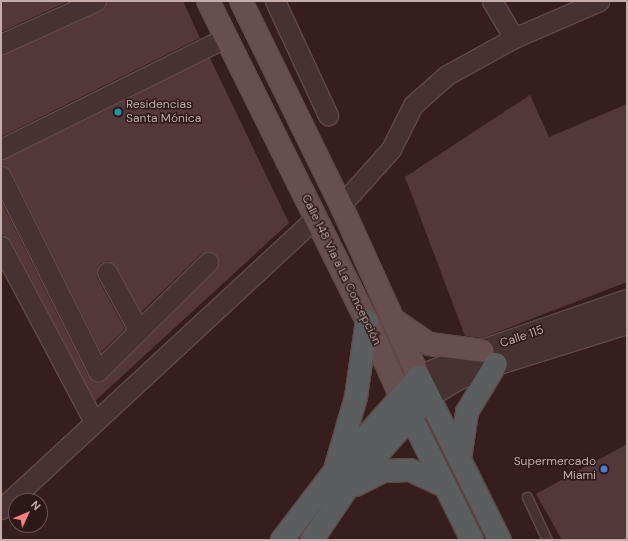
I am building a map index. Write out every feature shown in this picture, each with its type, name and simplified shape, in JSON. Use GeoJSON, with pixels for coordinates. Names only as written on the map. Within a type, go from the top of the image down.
{"type":"FeatureCollection","features":[{"type":"Feature","properties":{"kind":"highway"},"geometry":{"type":"LineString","coordinates":[[334,472],[356,396],[367,321]]}},
{"type":"Feature","properties":{"kind":"highway"},"geometry":{"type":"LineString","coordinates":[[460,459],[467,412],[489,357]]}},
{"type":"Feature","properties":{"kind":"highway"},"geometry":{"type":"LineString","coordinates":[[312,540],[406,407],[419,377]]}},
{"type":"Feature","properties":{"kind":"highway","name":"Calle 148 Via a La Concepción"},"geometry":{"type":"LineString","coordinates":[[419,377],[500,540]]}},
{"type":"Feature","properties":{"kind":"highway"},"geometry":{"type":"LineString","coordinates":[[282,540],[334,472],[406,407],[429,396]]}},
{"type":"Feature","properties":{"kind":"highway","name":"Calle 148 Via a La Concepción"},"geometry":{"type":"LineString","coordinates":[[406,407],[472,540]]}},
{"type":"Feature","properties":{"kind":"highway"},"geometry":{"type":"LineString","coordinates":[[346,490],[384,471],[410,470],[445,486]]}},
{"type":"Feature","properties":{"kind":"main road","name":"Calle 148 Via a La Concepción"},"geometry":{"type":"LineString","coordinates":[[208,1],[367,321],[406,407]]}},
{"type":"Feature","properties":{"kind":"main road","name":"Calle 148 Via a La Concepción"},"geometry":{"type":"LineString","coordinates":[[241,1],[341,205],[419,377]]}},
{"type":"Feature","properties":{"kind":"main road"},"geometry":{"type":"LineString","coordinates":[[394,319],[428,344],[489,357]]}},
{"type":"Feature","properties":{"kind":"street"},"geometry":{"type":"LineString","coordinates":[[1,44],[96,1]]}},
{"type":"Feature","properties":{"kind":"street"},"geometry":{"type":"LineString","coordinates":[[275,1],[328,115]]}},
{"type":"Feature","properties":{"kind":"street"},"geometry":{"type":"LineString","coordinates":[[492,1],[514,38]]}},
{"type":"Feature","properties":{"kind":"street"},"geometry":{"type":"LineString","coordinates":[[341,205],[391,149],[413,105],[447,75],[514,38],[599,1]]}},
{"type":"Feature","properties":{"kind":"street"},"geometry":{"type":"LineString","coordinates":[[1,149],[227,37]]}},
{"type":"Feature","properties":{"kind":"street"},"geometry":{"type":"LineString","coordinates":[[1,176],[98,371],[208,262]]}},
{"type":"Feature","properties":{"kind":"street"},"geometry":{"type":"LineString","coordinates":[[1,509],[315,218]]}},
{"type":"Feature","properties":{"kind":"street"},"geometry":{"type":"LineString","coordinates":[[1,246],[94,422]]}},
{"type":"Feature","properties":{"kind":"street"},"geometry":{"type":"LineString","coordinates":[[107,272],[139,331]]}},
{"type":"Feature","properties":{"kind":"street","name":"Calle 115"},"geometry":{"type":"LineString","coordinates":[[429,396],[489,357],[627,301]]}},
{"type":"Feature","properties":{"kind":"street","name":"Calle 115"},"geometry":{"type":"LineString","coordinates":[[419,377],[489,357],[627,323]]}},
{"type":"Feature","properties":{"kind":"lane"},"geometry":{"type":"LineString","coordinates":[[527,497],[547,540]]}},
{"type":"Feature","properties":{"kind":"building"},"geometry":{"type":"Polygon","coordinates":[[[1,1],[69,1],[1,32],[1,1]]]}},
{"type":"Feature","properties":{"kind":"building"},"geometry":{"type":"Polygon","coordinates":[[[107,1],[183,1],[200,38],[1,137],[1,55],[101,11],[107,1]]]}},
{"type":"Feature","properties":{"kind":"building"},"geometry":{"type":"Polygon","coordinates":[[[210,58],[289,223],[95,401],[11,241],[1,234],[1,201],[88,376],[96,382],[106,379],[216,270],[218,259],[211,252],[201,254],[141,312],[116,266],[108,261],[101,263],[97,267],[97,277],[125,329],[101,352],[11,171],[1,165],[1,160],[210,58]]]}},
{"type":"Feature","properties":{"kind":"building"},"geometry":{"type":"Polygon","coordinates":[[[530,95],[549,137],[627,104],[627,282],[482,338],[465,336],[405,177],[530,95]]]}},
{"type":"Feature","properties":{"kind":"building","name":"Supermercado Miami"},"geometry":{"type":"Polygon","coordinates":[[[627,444],[627,540],[562,540],[536,494],[627,444]]]}},
{"type":"Feature","properties":{"kind":"place","name":"Residencias Santa Mónica"},"geometry":{"type":"Point","coordinates":[118,112]}},
{"type":"Feature","properties":{"kind":"place","name":"Supermercado Miami"},"geometry":{"type":"Point","coordinates":[604,469]}}]}
